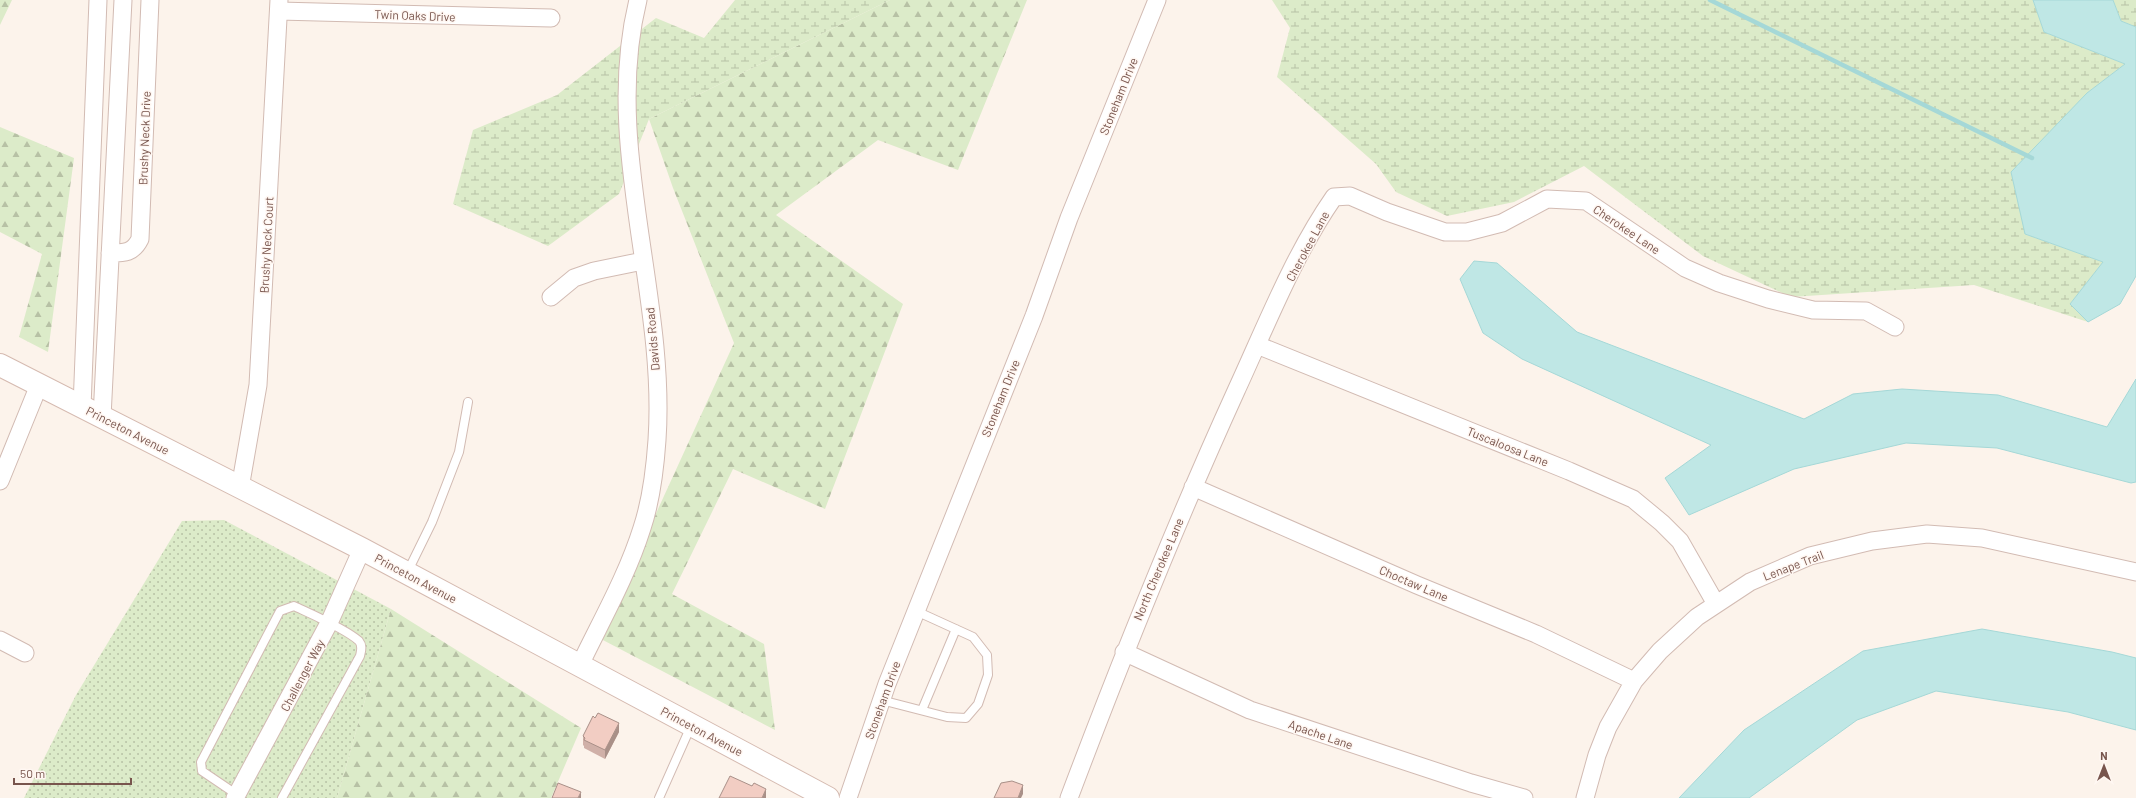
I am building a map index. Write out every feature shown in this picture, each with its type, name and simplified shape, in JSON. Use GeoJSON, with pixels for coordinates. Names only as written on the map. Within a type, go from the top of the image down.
{"type":"FeatureCollection","features":[{"type":"Feature","properties":{"kind":"main road","name":"Princeton Avenue"},"geometry":{"type":"LineString","coordinates":[[0,365],[240,488],[362,548],[828,798]]}},
{"type":"Feature","properties":{"kind":"street"},"geometry":{"type":"LineString","coordinates":[[82,407],[98,0]]}},
{"type":"Feature","properties":{"kind":"street"},"geometry":{"type":"LineString","coordinates":[[102,417],[123,0]]}},
{"type":"Feature","properties":{"kind":"street","name":"Brushy Neck Drive"},"geometry":{"type":"LineString","coordinates":[[88,238],[111,245],[128,253],[136,247],[140,239],[150,0]]}},
{"type":"Feature","properties":{"kind":"street","name":"Davids Road"},"geometry":{"type":"LineString","coordinates":[[580,665],[621,579],[642,528],[653,477],[657,439],[656,369],[650,308],[629,141],[627,74],[638,0]]}},
{"type":"Feature","properties":{"kind":"street","name":"Stoneham Drive"},"geometry":{"type":"LineString","coordinates":[[848,798],[881,700],[1034,316],[1069,218],[1157,0]]}},
{"type":"Feature","properties":{"kind":"street","name":"Twin Oaks Drive"},"geometry":{"type":"LineString","coordinates":[[279,5],[551,18]]}},
{"type":"Feature","properties":{"kind":"street","name":"Brushy Neck Court"},"geometry":{"type":"LineString","coordinates":[[240,488],[258,385],[279,5]]}},
{"type":"Feature","properties":{"kind":"street"},"geometry":{"type":"LineString","coordinates":[[94,87],[119,88]]}},
{"type":"Feature","properties":{"kind":"street","name":"Cherokee Lane"},"geometry":{"type":"LineString","coordinates":[[1257,345],[1321,216],[1334,197],[1350,196],[1387,212],[1445,232],[1466,232],[1502,223],[1547,200],[1586,201],[1685,268],[1719,283],[1768,299],[1813,310],[1866,311],[1895,327]]}},
{"type":"Feature","properties":{"kind":"street"},"geometry":{"type":"LineString","coordinates":[[551,297],[574,278],[594,271],[643,261]]}},
{"type":"Feature","properties":{"kind":"street","name":"North Cherokee Lane"},"geometry":{"type":"LineString","coordinates":[[1069,798],[1124,652],[1192,487],[1257,345]]}},
{"type":"Feature","properties":{"kind":"street","name":"Tuscaloosa Lane"},"geometry":{"type":"LineString","coordinates":[[1257,345],[1569,471],[1633,499],[1662,523],[1680,541],[1716,604]]}},
{"type":"Feature","properties":{"kind":"street"},"geometry":{"type":"LineString","coordinates":[[0,481],[39,385]]}},
{"type":"Feature","properties":{"kind":"street","name":"Choctaw Lane"},"geometry":{"type":"LineString","coordinates":[[1192,487],[1410,582],[1536,634],[1634,681]]}},
{"type":"Feature","properties":{"kind":"street","name":"Lenape Trail"},"geometry":{"type":"LineString","coordinates":[[1585,798],[1597,755],[1605,734],[1634,681],[1660,651],[1696,617],[1750,582],[1810,556],[1872,541],[1927,534],[1982,538],[2136,572]]}},
{"type":"Feature","properties":{"kind":"street","name":"Challenger Way"},"geometry":{"type":"LineString","coordinates":[[239,797],[329,623],[362,548]]}},
{"type":"Feature","properties":{"kind":"street"},"geometry":{"type":"LineString","coordinates":[[0,640],[26,653]]}},
{"type":"Feature","properties":{"kind":"street","name":"Apache Lane"},"geometry":{"type":"LineString","coordinates":[[1124,652],[1250,710],[1433,771],[1524,798]]}},
{"type":"Feature","properties":{"kind":"lane"},"geometry":{"type":"LineString","coordinates":[[407,573],[432,522],[459,452],[468,402]]}},
{"type":"Feature","properties":{"kind":"lane"},"geometry":{"type":"LineString","coordinates":[[239,797],[202,771],[200,762],[280,611],[294,606],[329,623],[359,642],[362,647],[360,656],[282,798]]}},
{"type":"Feature","properties":{"kind":"lane"},"geometry":{"type":"LineString","coordinates":[[881,700],[947,717],[966,718],[978,704],[988,675],[987,655],[973,636],[916,611]]}},
{"type":"Feature","properties":{"kind":"lane"},"geometry":{"type":"LineString","coordinates":[[922,710],[956,629]]}},
{"type":"Feature","properties":{"kind":"lane"},"geometry":{"type":"LineString","coordinates":[[659,798],[691,725]]}},
{"type":"Feature","properties":{"kind":"green space"},"geometry":{"type":"Polygon","coordinates":[[[0,0],[12,0],[0,25],[0,0]]]}},
{"type":"Feature","properties":{"kind":"green space"},"geometry":{"type":"Polygon","coordinates":[[[735,0],[890,0],[649,119],[619,194],[548,246],[453,204],[473,130],[557,95],[656,18],[704,38],[735,0]]]}},
{"type":"Feature","properties":{"kind":"green space"},"geometry":{"type":"Polygon","coordinates":[[[890,0],[1027,0],[958,170],[878,140],[776,215],[903,304],[825,509],[733,469],[672,594],[764,644],[775,730],[599,638],[734,343],[673,188],[649,119],[890,0]]]}},
{"type":"Feature","properties":{"kind":"green space"},"geometry":{"type":"Polygon","coordinates":[[[1272,0],[2033,0],[2044,32],[2125,64],[2087,93],[2025,234],[2103,262],[2070,304],[2088,322],[1974,285],[1791,297],[1703,256],[1584,166],[1514,202],[1447,216],[1396,192],[1376,164],[1277,77],[1290,28],[1272,0]]]}},
{"type":"Feature","properties":{"kind":"green space"},"geometry":{"type":"Polygon","coordinates":[[[2113,0],[2136,0],[2136,27],[2121,21],[2113,0]]]}},
{"type":"Feature","properties":{"kind":"green space"},"geometry":{"type":"Polygon","coordinates":[[[0,127],[74,158],[48,352],[19,337],[42,254],[0,232],[0,127]]]}},
{"type":"Feature","properties":{"kind":"green space"},"geometry":{"type":"Polygon","coordinates":[[[224,520],[391,609],[337,798],[24,798],[76,695],[182,521],[224,520]]]}},
{"type":"Feature","properties":{"kind":"green space"},"geometry":{"type":"Polygon","coordinates":[[[391,609],[581,728],[551,798],[337,798],[391,609]]]}},
{"type":"Feature","properties":{"kind":"water"},"geometry":{"type":"Polygon","coordinates":[[[2033,0],[2113,0],[2121,21],[2136,27],[2136,276],[2120,304],[2088,322],[2070,304],[2103,262],[2025,234],[2011,172],[2087,93],[2125,64],[2044,32],[2033,0]]]}},
{"type":"Feature","properties":{"kind":"water"},"geometry":{"type":"Polygon","coordinates":[[[1474,261],[1497,263],[1577,332],[1804,419],[1853,394],[1902,389],[1998,395],[2107,427],[2136,379],[2136,482],[2131,483],[1997,448],[1906,443],[1794,469],[1689,515],[1665,478],[1711,445],[1522,359],[1483,333],[1460,279],[1474,261]]]}},
{"type":"Feature","properties":{"kind":"water"},"geometry":{"type":"Polygon","coordinates":[[[1982,629],[2112,652],[2136,658],[2136,730],[2068,712],[1936,691],[1857,720],[1749,798],[1679,798],[1744,730],[1863,651],[1982,629]]]}},
{"type":"Feature","properties":{"kind":"building"},"geometry":{"type":"Polygon","coordinates":[[[598,713],[619,723],[605,750],[584,740],[585,738],[583,736],[593,716],[595,718],[598,713]]]}},
{"type":"Feature","properties":{"kind":"building"},"geometry":{"type":"Polygon","coordinates":[[[730,776],[752,786],[754,783],[766,789],[762,798],[719,798],[730,776]]]}},
{"type":"Feature","properties":{"kind":"building"},"geometry":{"type":"Polygon","coordinates":[[[1012,781],[1023,785],[1018,798],[994,798],[1001,783],[1012,781]]]}},
{"type":"Feature","properties":{"kind":"building"},"geometry":{"type":"Polygon","coordinates":[[[558,783],[581,792],[578,798],[552,798],[558,783]]]}},
{"type":"Feature","properties":{"kind":"waterway"},"geometry":{"type":"LineString","coordinates":[[1710,0],[2032,158]]}}]}
